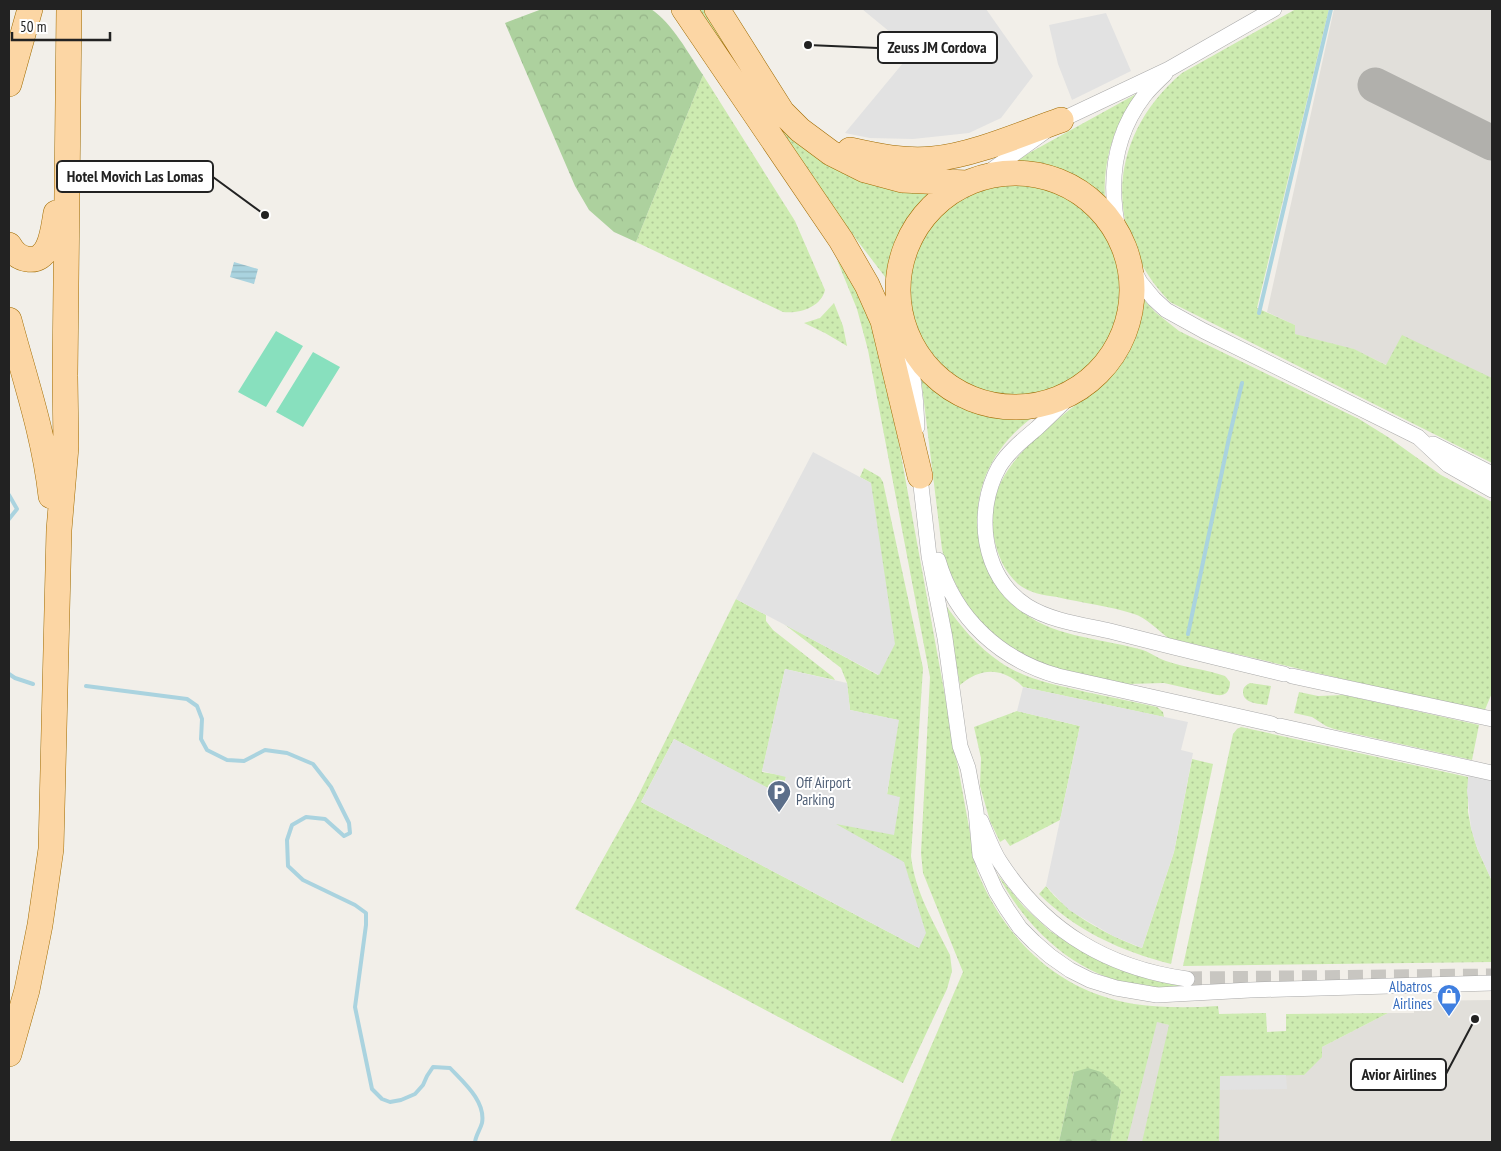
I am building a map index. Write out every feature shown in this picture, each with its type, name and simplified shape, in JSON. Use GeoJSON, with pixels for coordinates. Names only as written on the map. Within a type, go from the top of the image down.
{"type":"FeatureCollection","features":[{"type":"Feature","properties":{"kind":"main road"},"geometry":{"type":"LineString","coordinates":[[9,84],[30,9]]}},
{"type":"Feature","properties":{"kind":"main road"},"geometry":{"type":"LineString","coordinates":[[9,1054],[27,990],[40,926],[51,849],[59,530],[66,447],[69,9]]}},
{"type":"Feature","properties":{"kind":"main road"},"geometry":{"type":"LineString","coordinates":[[684,9],[840,240],[867,285],[883,321],[892,351],[920,476]]}},
{"type":"Feature","properties":{"kind":"main road"},"geometry":{"type":"LineString","coordinates":[[716,9],[782,112],[800,130],[831,153],[865,170],[902,180],[974,180],[998,174],[1022,174],[1047,177],[1077,191],[1096,206],[1112,224],[1124,250],[1132,294],[1131,310],[1124,334],[1112,355],[1090,380],[1077,389],[1060,398],[1024,407],[986,403],[968,397],[951,388],[936,377],[923,363],[912,348],[888,292],[876,276],[840,240]]}},
{"type":"Feature","properties":{"kind":"main road"},"geometry":{"type":"LineString","coordinates":[[800,130],[851,150],[883,157],[932,159],[974,150],[1061,120]]}},
{"type":"Feature","properties":{"kind":"main road"},"geometry":{"type":"LineString","coordinates":[[9,245],[14,253],[27,259],[36,259],[46,252],[51,240],[67,158]]}},
{"type":"Feature","properties":{"kind":"main road"},"geometry":{"type":"LineString","coordinates":[[902,321],[897,294],[898,277],[901,260],[910,236],[925,214],[937,202],[974,180]]}},
{"type":"Feature","properties":{"kind":"main road"},"geometry":{"type":"LineString","coordinates":[[9,320],[42,436],[59,530]]}},
{"type":"Feature","properties":{"kind":"street"},"geometry":{"type":"LineString","coordinates":[[974,180],[1061,120],[1169,69],[1274,9]]}},
{"type":"Feature","properties":{"kind":"street"},"geometry":{"type":"LineString","coordinates":[[1169,69],[1144,97],[1131,117],[1118,147],[1114,169],[1113,190],[1116,222],[1124,250],[1140,282],[1166,310],[1204,331],[1492,474]]}},
{"type":"Feature","properties":{"kind":"street"},"geometry":{"type":"LineString","coordinates":[[902,321],[916,400],[920,476],[930,556],[945,638],[960,746],[968,768],[976,810],[980,855],[996,891],[1020,928],[1050,956],[1070,970],[1090,980],[1116,988],[1157,995],[1492,983]]}},
{"type":"Feature","properties":{"kind":"street"},"geometry":{"type":"LineString","coordinates":[[1077,389],[1010,452],[999,466],[991,485],[985,520],[985,538],[990,558],[1004,584],[1028,606],[1066,621],[1288,675],[1492,719]]}},
{"type":"Feature","properties":{"kind":"street"},"geometry":{"type":"LineString","coordinates":[[1418,437],[1448,465],[1492,490]]}},
{"type":"Feature","properties":{"kind":"street"},"geometry":{"type":"LineString","coordinates":[[927,526],[941,572],[959,608],[996,646],[1026,665],[1058,676],[1492,773]]}},
{"type":"Feature","properties":{"kind":"street"},"geometry":{"type":"LineString","coordinates":[[976,810],[999,861],[1015,884],[1030,902],[1063,932],[1100,953],[1135,968],[1160,975],[1187,979]]}},
{"type":"Feature","properties":{"kind":"shaded area"},"geometry":{"type":"Polygon","coordinates":[[[862,9],[986,9],[1033,76],[1001,118],[969,133],[913,139],[870,138],[845,133],[913,51],[862,9]]]}},
{"type":"Feature","properties":{"kind":"shaded area"},"geometry":{"type":"Polygon","coordinates":[[[1334,9],[1492,9],[1492,415],[1353,349],[1294,334],[1295,325],[1267,312],[1334,9]]]}},
{"type":"Feature","properties":{"kind":"shaded area"},"geometry":{"type":"Polygon","coordinates":[[[1106,13],[1131,71],[1072,100],[1058,64],[1049,25],[1106,13]]]}},
{"type":"Feature","properties":{"kind":"shaded area"},"geometry":{"type":"Polygon","coordinates":[[[813,452],[871,483],[895,644],[879,675],[736,599],[813,452]]]}},
{"type":"Feature","properties":{"kind":"shaded area","name":"Off Airport Parking"},"geometry":{"type":"Polygon","coordinates":[[[785,669],[847,683],[850,710],[899,720],[887,794],[900,797],[894,835],[836,824],[904,862],[926,933],[919,948],[641,802],[674,739],[782,795],[786,777],[762,771],[785,669]]]}},
{"type":"Feature","properties":{"kind":"shaded area"},"geometry":{"type":"Polygon","coordinates":[[[1023,687],[1188,722],[1181,750],[1193,753],[1174,852],[1142,948],[1113,936],[1069,910],[1046,886],[1080,726],[1017,711],[1023,687]]]}},
{"type":"Feature","properties":{"kind":"shaded area"},"geometry":{"type":"Polygon","coordinates":[[[1469,768],[1492,773],[1492,881],[1477,848],[1471,828],[1467,791],[1469,768]]]}},
{"type":"Feature","properties":{"kind":"shaded area"},"geometry":{"type":"Polygon","coordinates":[[[1492,1000],[1492,1142],[1110,1142],[1153,1022],[1322,1047],[1388,1013],[1414,1013],[1414,1001],[1492,1000]]]}},
{"type":"Feature","properties":{"kind":"shaded area"},"geometry":{"type":"Polygon","coordinates":[[[1286,1075],[1287,1089],[1220,1090],[1220,1076],[1286,1075]]]}},
{"type":"Feature","properties":{"kind":"green space"},"geometry":{"type":"Polygon","coordinates":[[[542,9],[651,9],[673,31],[703,75],[636,242],[614,232],[589,210],[575,186],[505,23],[542,9]]]}},
{"type":"Feature","properties":{"kind":"green space"},"geometry":{"type":"Polygon","coordinates":[[[696,9],[708,9],[782,123],[946,187],[924,206],[907,228],[895,254],[889,282],[772,129],[696,9]]]}},
{"type":"Feature","properties":{"kind":"green space"},"geometry":{"type":"Polygon","coordinates":[[[1296,9],[1329,9],[1257,308],[1295,325],[1295,334],[1354,349],[1386,365],[1402,335],[1492,378],[1492,463],[1170,302],[1148,275],[1133,246],[1124,215],[1122,185],[1127,155],[1139,126],[1157,98],[1182,73],[1296,9]]]}},
{"type":"Feature","properties":{"kind":"green space"},"geometry":{"type":"Polygon","coordinates":[[[703,75],[795,221],[825,290],[819,301],[809,308],[796,312],[783,312],[636,242],[703,75]]]}},
{"type":"Feature","properties":{"kind":"green space"},"geometry":{"type":"Polygon","coordinates":[[[1138,93],[1122,118],[1111,144],[1106,171],[1105,201],[1083,185],[1060,174],[1036,167],[1009,164],[1138,93]]]}},
{"type":"Feature","properties":{"kind":"green space"},"geometry":{"type":"Polygon","coordinates":[[[1015,183],[1036,185],[1056,191],[1075,201],[1091,215],[1105,231],[1115,250],[1121,270],[1123,291],[1121,312],[1115,332],[1105,351],[1091,367],[1075,381],[1056,391],[1036,397],[1015,399],[994,397],[974,391],[955,381],[939,367],[925,351],[915,332],[909,312],[907,291],[909,270],[915,250],[925,231],[939,215],[955,201],[974,191],[994,185],[1015,183]]]}},
{"type":"Feature","properties":{"kind":"green space"},"geometry":{"type":"Polygon","coordinates":[[[837,260],[855,283],[868,308],[884,362],[977,871],[1003,919],[1019,940],[1038,959],[1059,975],[1082,988],[1107,998],[1155,1006],[1218,1006],[1219,1014],[1266,1013],[1267,1032],[1286,1031],[1286,1014],[1388,1013],[1322,1047],[1322,1057],[1304,1075],[1220,1076],[1219,1142],[1142,1142],[1169,1025],[1157,1022],[1127,1142],[1110,1142],[1121,1090],[1074,1072],[1059,1142],[890,1142],[963,972],[923,873],[921,853],[930,677],[868,350],[857,309],[837,260]]]}},
{"type":"Feature","properties":{"kind":"green space"},"geometry":{"type":"Polygon","coordinates":[[[1139,294],[1155,312],[1179,331],[1359,419],[1441,475],[1492,502],[1492,693],[1484,712],[1168,638],[1147,621],[1125,611],[1036,593],[1022,587],[1013,579],[1002,563],[994,538],[993,509],[1000,484],[1014,462],[1032,442],[1096,387],[1118,363],[1128,345],[1137,320],[1139,294]]]}},
{"type":"Feature","properties":{"kind":"green space"},"geometry":{"type":"Polygon","coordinates":[[[834,303],[843,326],[847,346],[804,323],[820,318],[834,303]]]}},
{"type":"Feature","properties":{"kind":"green space"},"geometry":{"type":"Polygon","coordinates":[[[276,331],[303,346],[266,407],[238,392],[276,331]]]}},
{"type":"Feature","properties":{"kind":"green space"},"geometry":{"type":"Polygon","coordinates":[[[313,352],[340,367],[303,427],[276,412],[313,352]]]}},
{"type":"Feature","properties":{"kind":"green space"},"geometry":{"type":"Polygon","coordinates":[[[921,378],[948,397],[976,409],[1007,414],[1040,412],[1016,431],[997,454],[984,481],[980,496],[978,522],[981,548],[992,573],[1010,601],[1023,613],[1054,629],[1143,650],[1163,660],[1225,676],[1230,682],[1227,692],[1223,695],[1217,695],[1164,683],[1127,684],[1051,668],[1005,646],[969,610],[946,565],[942,549],[921,378]]]}},
{"type":"Feature","properties":{"kind":"green space"},"geometry":{"type":"Polygon","coordinates":[[[864,468],[880,477],[883,482],[923,668],[911,856],[921,895],[950,955],[952,971],[947,989],[903,1083],[575,909],[636,800],[736,599],[766,615],[766,621],[773,630],[835,680],[785,669],[762,772],[786,776],[782,796],[674,739],[641,802],[919,948],[835,823],[887,795],[898,720],[850,710],[847,683],[841,668],[784,624],[878,675],[871,483],[860,477],[864,468]]]}},
{"type":"Feature","properties":{"kind":"green space"},"geometry":{"type":"Polygon","coordinates":[[[945,604],[977,643],[1010,668],[1031,678],[1052,684],[1157,707],[1163,712],[1164,717],[1023,687],[1015,680],[1000,673],[984,672],[960,685],[945,604]]]}},
{"type":"Feature","properties":{"kind":"green space"},"geometry":{"type":"Polygon","coordinates":[[[1250,683],[1271,686],[1267,705],[1245,699],[1243,692],[1246,685],[1250,683]]]}},
{"type":"Feature","properties":{"kind":"green space"},"geometry":{"type":"Polygon","coordinates":[[[1299,692],[1318,696],[1344,695],[1479,725],[1472,760],[1326,726],[1312,717],[1294,713],[1299,692]]]}},
{"type":"Feature","properties":{"kind":"green space"},"geometry":{"type":"Polygon","coordinates":[[[1017,711],[1080,726],[1060,820],[1010,846],[1005,839],[1000,842],[990,821],[980,786],[981,758],[974,727],[1017,711]]]}},
{"type":"Feature","properties":{"kind":"green space"},"geometry":{"type":"Polygon","coordinates":[[[1241,727],[1468,777],[1468,812],[1471,828],[1477,848],[1492,881],[1492,962],[1183,966],[1233,734],[1241,727]]]}},
{"type":"Feature","properties":{"kind":"green space"},"geometry":{"type":"Polygon","coordinates":[[[1192,759],[1213,764],[1171,964],[1134,953],[1100,938],[1068,919],[1039,894],[1046,886],[1065,906],[1077,915],[1116,937],[1142,948],[1174,852],[1192,759]]]}},
{"type":"Feature","properties":{"kind":"green space"},"geometry":{"type":"Polygon","coordinates":[[[998,875],[1024,907],[1050,931],[1081,951],[1194,981],[1190,988],[1148,987],[1124,983],[1101,975],[1079,964],[1041,934],[1010,896],[998,875]]]}},
{"type":"Feature","properties":{"kind":"green space"},"geometry":{"type":"Polygon","coordinates":[[[1088,1068],[1101,1072],[1121,1090],[1110,1142],[1059,1142],[1074,1072],[1088,1068]]]}},
{"type":"Feature","properties":{"kind":"water"},"geometry":{"type":"Polygon","coordinates":[[[234,262],[258,269],[254,284],[230,277],[234,262]]]}},
{"type":"Feature","properties":{"kind":"waterway"},"geometry":{"type":"LineString","coordinates":[[1259,313],[1331,9]]}},
{"type":"Feature","properties":{"kind":"waterway"},"geometry":{"type":"LineString","coordinates":[[1188,634],[1242,383]]}},
{"type":"Feature","properties":{"kind":"waterway"},"geometry":{"type":"LineString","coordinates":[[9,495],[17,509],[9,519]]}},
{"type":"Feature","properties":{"kind":"waterway"},"geometry":{"type":"LineString","coordinates":[[9,674],[33,684]]}},
{"type":"Feature","properties":{"kind":"waterway"},"geometry":{"type":"LineString","coordinates":[[86,686],[187,699],[197,706],[202,719],[201,739],[207,750],[227,760],[244,761],[265,750],[287,753],[313,764],[331,787],[349,823],[350,833],[344,836],[325,819],[306,817],[292,825],[287,840],[288,866],[303,880],[355,905],[366,913],[355,1007],[372,1089],[382,1099],[390,1102],[401,1100],[415,1094],[423,1085],[433,1067],[450,1068],[472,1092],[481,1107],[482,1123],[475,1142]]}},
{"type":"Feature","properties":{"kind":"taxiway"},"geometry":{"type":"LineString","coordinates":[[1375,85],[1492,143]]}},
{"type":"Feature","properties":{"kind":"tunnel"},"geometry":{"type":"LineString","coordinates":[[1187,979],[1492,976]]}},
{"type":"Feature","properties":{"kind":"place","name":"Zeuss JM Cordova"},"geometry":{"type":"Point","coordinates":[808,45]}},
{"type":"Feature","properties":{"kind":"place","name":"Hotel Movich Las Lomas"},"geometry":{"type":"Point","coordinates":[265,215]}},
{"type":"Feature","properties":{"kind":"place","name":"Off Airport Parking"},"geometry":{"type":"Point","coordinates":[779,813]}},
{"type":"Feature","properties":{"kind":"place","name":"Albatros Airlines"},"geometry":{"type":"Point","coordinates":[1449,1017]}},
{"type":"Feature","properties":{"kind":"place","name":"Avior Airlines"},"geometry":{"type":"Point","coordinates":[1475,1019]}}]}
